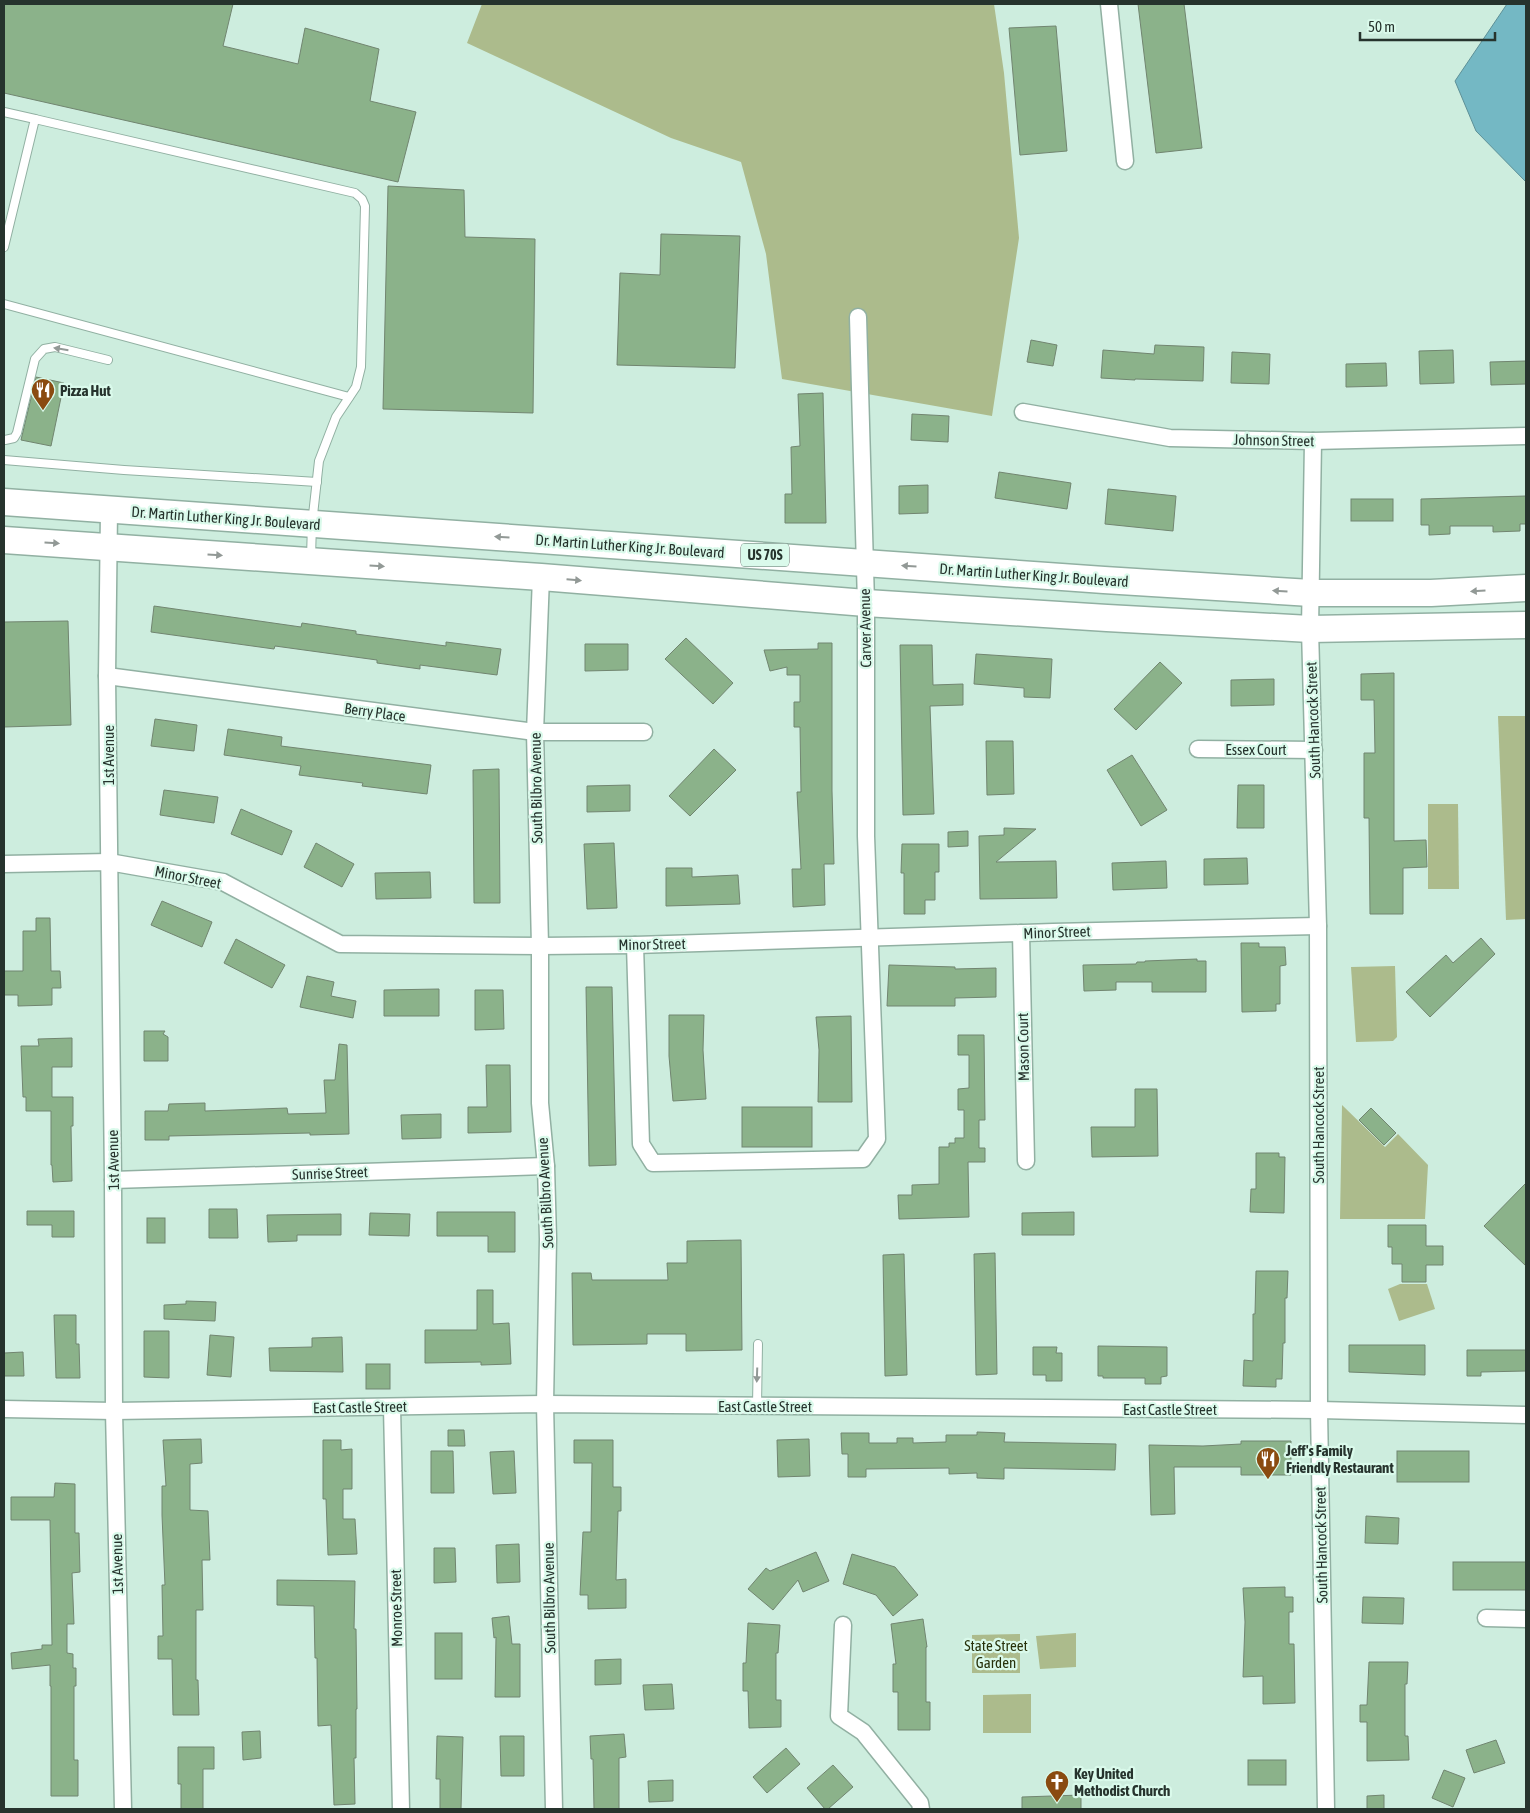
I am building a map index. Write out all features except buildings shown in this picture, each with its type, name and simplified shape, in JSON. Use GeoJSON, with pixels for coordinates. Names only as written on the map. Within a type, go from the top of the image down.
{"type":"FeatureCollection","features":[{"type":"Feature","properties":{"kind":"main road","name":"Dr. Martin Luther King Jr. Boulevard"},"geometry":{"type":"LineString","coordinates":[[4,502],[864,562],[1094,580],[1311,593],[1431,593],[1526,588]]}},
{"type":"Feature","properties":{"kind":"main road"},"geometry":{"type":"LineString","coordinates":[[4,540],[541,577],[866,603],[1310,629],[1526,625]]}},
{"type":"Feature","properties":{"kind":"street"},"geometry":{"type":"LineString","coordinates":[[1109,4],[1125,160]]}},
{"type":"Feature","properties":{"kind":"street","name":"Carver Avenue"},"geometry":{"type":"LineString","coordinates":[[635,945],[641,1144],[653,1163],[863,1159],[876,1139],[866,836],[866,603],[858,317]]}},
{"type":"Feature","properties":{"kind":"street","name":"Johnson Street"},"geometry":{"type":"LineString","coordinates":[[1023,412],[1170,438],[1313,441],[1526,436]]}},
{"type":"Feature","properties":{"kind":"street","name":"South Hancock Street"},"geometry":{"type":"LineString","coordinates":[[1313,441],[1310,629],[1318,926],[1319,1410],[1326,1809]]}},
{"type":"Feature","properties":{"kind":"street","name":"1st Avenue"},"geometry":{"type":"LineString","coordinates":[[109,510],[107,676],[114,1411],[123,1809]]}},
{"type":"Feature","properties":{"kind":"street","name":"South Bilbro Avenue"},"geometry":{"type":"LineString","coordinates":[[541,577],[535,732],[540,946],[540,1110],[546,1166],[548,1239],[545,1404],[554,1809]]}},
{"type":"Feature","properties":{"kind":"street","name":"Berry Place"},"geometry":{"type":"LineString","coordinates":[[107,676],[535,732],[644,732]]}},
{"type":"Feature","properties":{"kind":"street","name":"Essex Court"},"geometry":{"type":"LineString","coordinates":[[1198,749],[1314,750]]}},
{"type":"Feature","properties":{"kind":"street","name":"Minor Street"},"geometry":{"type":"LineString","coordinates":[[4,864],[109,862],[223,882],[340,944],[635,945],[1318,926]]}},
{"type":"Feature","properties":{"kind":"street","name":"Mason Court"},"geometry":{"type":"LineString","coordinates":[[1020,933],[1026,1161]]}},
{"type":"Feature","properties":{"kind":"street","name":"Sunrise Street"},"geometry":{"type":"LineString","coordinates":[[113,1180],[546,1166]]}},
{"type":"Feature","properties":{"kind":"street","name":"East Castle Street"},"geometry":{"type":"LineString","coordinates":[[4,1409],[114,1411],[545,1404],[1319,1410],[1526,1415]]}},
{"type":"Feature","properties":{"kind":"street","name":"Monroe Street"},"geometry":{"type":"LineString","coordinates":[[392,1407],[401,1809]]}},
{"type":"Feature","properties":{"kind":"street"},"geometry":{"type":"LineString","coordinates":[[1486,1618],[1526,1618]]}},
{"type":"Feature","properties":{"kind":"street"},"geometry":{"type":"LineString","coordinates":[[843,1625],[839,1716],[863,1732],[920,1803],[920,1809]]}},
{"type":"Feature","properties":{"kind":"lane"},"geometry":{"type":"LineString","coordinates":[[4,112],[355,193],[362,199],[365,206],[361,367],[356,387],[336,417],[319,461],[310,561]]}},
{"type":"Feature","properties":{"kind":"lane"},"geometry":{"type":"LineString","coordinates":[[4,247],[35,119]]}},
{"type":"Feature","properties":{"kind":"lane"},"geometry":{"type":"LineString","coordinates":[[4,304],[349,397]]}},
{"type":"Feature","properties":{"kind":"lane"},"geometry":{"type":"LineString","coordinates":[[5,440],[14,438],[17,433],[35,359],[44,349],[55,346],[108,360]]}},
{"type":"Feature","properties":{"kind":"lane"},"geometry":{"type":"LineString","coordinates":[[4,460],[124,470],[317,482]]}},
{"type":"Feature","properties":{"kind":"lane"},"geometry":{"type":"LineString","coordinates":[[756,1406],[758,1344]]}},
{"type":"Feature","properties":{"kind":"green space"},"geometry":{"type":"Polygon","coordinates":[[[482,4],[994,4],[1004,73],[1019,238],[992,416],[782,379],[766,254],[741,162],[671,138],[467,43],[482,4]]]}},
{"type":"Feature","properties":{"kind":"green space"},"geometry":{"type":"Polygon","coordinates":[[[1498,716],[1526,716],[1526,919],[1506,920],[1498,716]]]}},
{"type":"Feature","properties":{"kind":"green space"},"geometry":{"type":"Polygon","coordinates":[[[1428,804],[1458,804],[1459,889],[1428,889],[1428,804]]]}},
{"type":"Feature","properties":{"kind":"green space"},"geometry":{"type":"Polygon","coordinates":[[[1395,966],[1397,1037],[1393,1041],[1356,1042],[1351,967],[1395,966]]]}},
{"type":"Feature","properties":{"kind":"green space"},"geometry":{"type":"Polygon","coordinates":[[[1342,1105],[1385,1147],[1398,1134],[1428,1165],[1425,1219],[1340,1219],[1342,1105]]]}},
{"type":"Feature","properties":{"kind":"green space"},"geometry":{"type":"Polygon","coordinates":[[[1400,1284],[1427,1284],[1435,1309],[1399,1321],[1388,1289],[1400,1284]]]}},
{"type":"Feature","properties":{"kind":"green space"},"geometry":{"type":"Polygon","coordinates":[[[1076,1633],[1076,1667],[1040,1669],[1036,1636],[1076,1633]]]}},
{"type":"Feature","properties":{"kind":"green space","name":"State Street Garden"},"geometry":{"type":"Polygon","coordinates":[[[1020,1634],[1020,1673],[972,1673],[972,1635],[1020,1634]]]}},
{"type":"Feature","properties":{"kind":"green space","name":"State Street Garden"},"geometry":{"type":"Polygon","coordinates":[[[1031,1694],[1031,1733],[983,1733],[983,1695],[1031,1694]]]}},
{"type":"Feature","properties":{"kind":"water"},"geometry":{"type":"Polygon","coordinates":[[[1507,4],[1526,4],[1526,182],[1476,131],[1455,81],[1507,4]]]}},
{"type":"Feature","properties":{"kind":"place","name":"Pizza Hut"},"geometry":{"type":"Point","coordinates":[43,411]}},
{"type":"Feature","properties":{"kind":"place","name":"Jeff's Family Friendly Restaurant"},"geometry":{"type":"Point","coordinates":[1268,1480]}},
{"type":"Feature","properties":{"kind":"place","name":"Key United Methodist Church"},"geometry":{"type":"Point","coordinates":[1057,1803]}}]}
